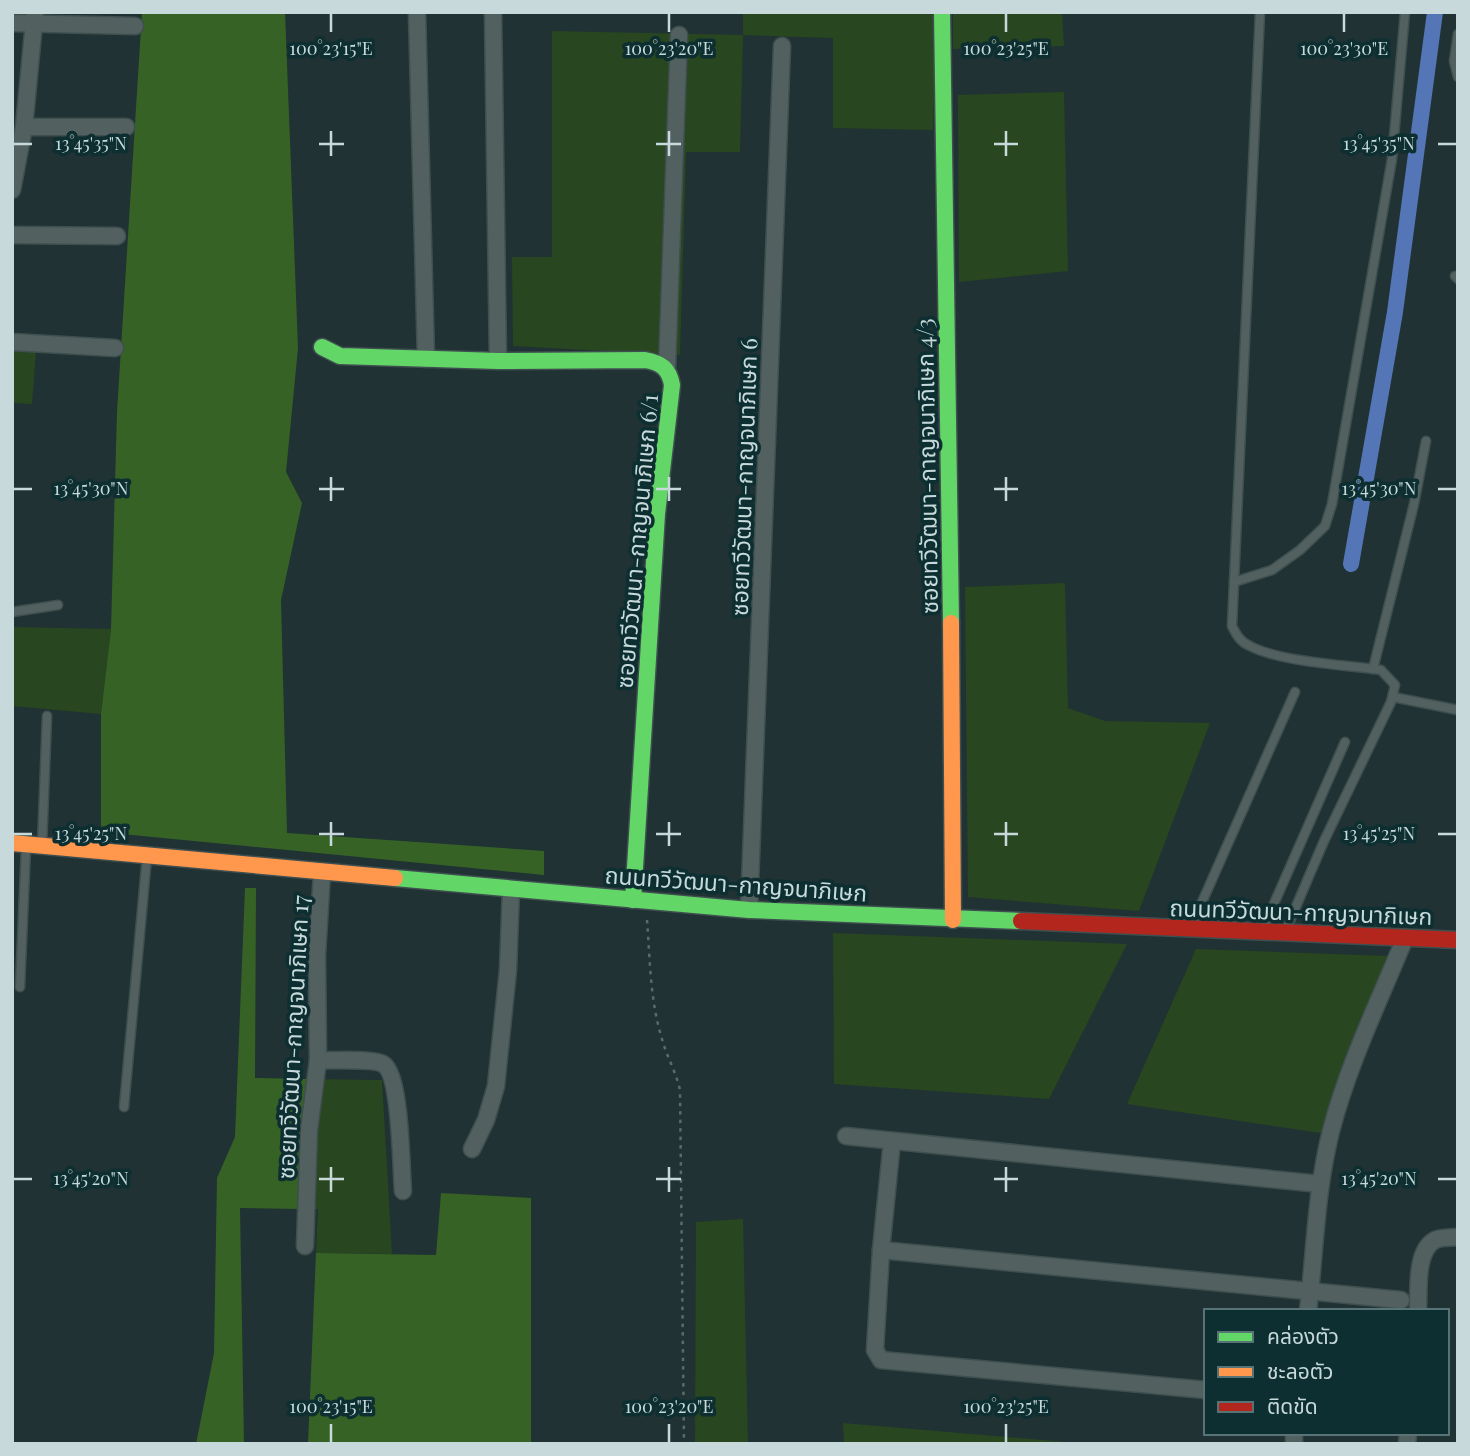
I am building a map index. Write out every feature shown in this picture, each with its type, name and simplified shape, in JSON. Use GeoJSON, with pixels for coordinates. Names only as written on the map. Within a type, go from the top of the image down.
{"type":"FeatureCollection","features":[{"type":"Feature","properties":{"kind":"street"},"geometry":{"type":"LineString","coordinates":[[417,12],[426,359]]}},
{"type":"Feature","properties":{"kind":"street"},"geometry":{"type":"LineString","coordinates":[[493,12],[498,361]]}},
{"type":"Feature","properties":{"kind":"street","name":"ซอยทวีวัฒนา-กาญจนาภิเษก 4/3"},"geometry":{"type":"LineString","coordinates":[[942,12],[953,920]]}},
{"type":"Feature","properties":{"kind":"street"},"geometry":{"type":"LineString","coordinates":[[12,23],[35,18],[135,26]]}},
{"type":"Feature","properties":{"kind":"street"},"geometry":{"type":"LineString","coordinates":[[12,190],[24,127],[35,18]]}},
{"type":"Feature","properties":{"kind":"street"},"geometry":{"type":"LineString","coordinates":[[667,368],[679,35]]}},
{"type":"Feature","properties":{"kind":"street","name":"ซอยทวีวัฒนา-กาญจนาภิเษก 6"},"geometry":{"type":"LineString","coordinates":[[749,910],[782,46]]}},
{"type":"Feature","properties":{"kind":"street"},"geometry":{"type":"LineString","coordinates":[[24,127],[126,127]]}},
{"type":"Feature","properties":{"kind":"street"},"geometry":{"type":"LineString","coordinates":[[12,235],[117,236]]}},
{"type":"Feature","properties":{"kind":"street"},"geometry":{"type":"LineString","coordinates":[[12,342],[115,348]]}},
{"type":"Feature","properties":{"kind":"street","name":"ซอยทวีวัฒนา-กาญจนาภิเษก 6/1"},"geometry":{"type":"LineString","coordinates":[[322,347],[340,356],[498,361],[645,360],[667,368],[672,385],[657,514],[639,900]]}},
{"type":"Feature","properties":{"kind":"street","name":"ถนนทวีวัฒนา-กาญจนาภิเษก"},"geometry":{"type":"LineString","coordinates":[[27,845],[749,910],[1458,940]]}},
{"type":"Feature","properties":{"kind":"street","name":"ซอยทวีวัฒนา-กาญจนาภิเษก 17"},"geometry":{"type":"LineString","coordinates":[[304,1246],[309,1129],[318,1060],[317,966],[322,872]]}},
{"type":"Feature","properties":{"kind":"street"},"geometry":{"type":"LineString","coordinates":[[472,1149],[486,1120],[496,1086],[508,970],[511,889]]}},
{"type":"Feature","properties":{"kind":"street"},"geometry":{"type":"LineString","coordinates":[[1308,1309],[1320,1184],[1331,1132],[1343,1090],[1405,938]]}},
{"type":"Feature","properties":{"kind":"street"},"geometry":{"type":"LineString","coordinates":[[318,1060],[374,1061],[389,1069],[394,1080],[397,1101],[403,1191]]}},
{"type":"Feature","properties":{"kind":"street"},"geometry":{"type":"LineString","coordinates":[[846,1136],[1320,1184]]}},
{"type":"Feature","properties":{"kind":"street"},"geometry":{"type":"LineString","coordinates":[[892,1141],[881,1250],[875,1350],[881,1360],[1204,1390]]}},
{"type":"Feature","properties":{"kind":"street"},"geometry":{"type":"LineString","coordinates":[[1418,1309],[1422,1259],[1428,1246],[1437,1239],[1458,1237]]}},
{"type":"Feature","properties":{"kind":"street"},"geometry":{"type":"LineString","coordinates":[[881,1250],[1401,1300]]}},
{"type":"Feature","properties":{"kind":"lane"},"geometry":{"type":"LineString","coordinates":[[1260,12],[1232,626],[1238,638],[1250,647],[1277,656],[1381,670],[1395,685],[1285,933]]}},
{"type":"Feature","properties":{"kind":"lane"},"geometry":{"type":"LineString","coordinates":[[1234,582],[1272,570],[1300,550],[1325,526],[1332,504],[1392,159],[1405,12]]}},
{"type":"Feature","properties":{"kind":"lane"},"geometry":{"type":"LineString","coordinates":[[1458,34],[1454,61],[1458,77]]}},
{"type":"Feature","properties":{"kind":"lane"},"geometry":{"type":"LineString","coordinates":[[1373,669],[1414,504],[1426,441]]}},
{"type":"Feature","properties":{"kind":"lane"},"geometry":{"type":"LineString","coordinates":[[12,612],[58,605]]}},
{"type":"Feature","properties":{"kind":"lane"},"geometry":{"type":"LineString","coordinates":[[1190,930],[1295,692]]}},
{"type":"Feature","properties":{"kind":"lane"},"geometry":{"type":"LineString","coordinates":[[1392,696],[1458,710]]}},
{"type":"Feature","properties":{"kind":"lane"},"geometry":{"type":"LineString","coordinates":[[20,987],[27,845],[47,716]]}},
{"type":"Feature","properties":{"kind":"lane"},"geometry":{"type":"LineString","coordinates":[[1261,932],[1345,741]]}},
{"type":"Feature","properties":{"kind":"lane"},"geometry":{"type":"LineString","coordinates":[[124,1107],[147,856]]}},
{"type":"Feature","properties":{"kind":"path"},"geometry":{"type":"LineString","coordinates":[[639,900],[661,1038],[680,1090],[684,1444]]}},
{"type":"Feature","properties":{"kind":"green space"},"geometry":{"type":"Polygon","coordinates":[[[142,12],[285,12],[298,348],[286,472],[302,503],[281,600],[287,833],[544,851],[544,875],[101,832],[101,714],[111,629],[117,412],[142,12]]]}},
{"type":"Feature","properties":{"kind":"green space"},"geometry":{"type":"Polygon","coordinates":[[[743,12],[933,12],[933,130],[833,128],[833,38],[743,35],[743,12]]]}},
{"type":"Feature","properties":{"kind":"green space"},"geometry":{"type":"Polygon","coordinates":[[[953,12],[1062,12],[1064,46],[953,49],[953,12]]]}},
{"type":"Feature","properties":{"kind":"green space"},"geometry":{"type":"Polygon","coordinates":[[[552,31],[743,35],[740,152],[686,152],[680,355],[513,346],[512,257],[552,257],[552,31]]]}},
{"type":"Feature","properties":{"kind":"green space"},"geometry":{"type":"Polygon","coordinates":[[[1064,92],[1068,271],[959,282],[958,95],[1064,92]]]}},
{"type":"Feature","properties":{"kind":"green space"},"geometry":{"type":"Polygon","coordinates":[[[12,350],[36,351],[32,404],[12,403],[12,350]]]}},
{"type":"Feature","properties":{"kind":"green space"},"geometry":{"type":"Polygon","coordinates":[[[1065,583],[1068,708],[1105,721],[1210,723],[1139,911],[968,897],[965,587],[1065,583]]]}},
{"type":"Feature","properties":{"kind":"green space"},"geometry":{"type":"Polygon","coordinates":[[[12,627],[111,629],[101,714],[12,706],[12,627]]]}},
{"type":"Feature","properties":{"kind":"green space"},"geometry":{"type":"Polygon","coordinates":[[[245,888],[256,888],[255,1078],[308,1079],[301,1209],[240,1208],[244,1444],[196,1444],[214,1353],[217,1178],[235,1137],[245,888]]]}},
{"type":"Feature","properties":{"kind":"green space"},"geometry":{"type":"Polygon","coordinates":[[[833,933],[1127,944],[1049,1099],[834,1084],[833,933]]]}},
{"type":"Feature","properties":{"kind":"green space"},"geometry":{"type":"Polygon","coordinates":[[[1196,949],[1388,956],[1321,1133],[1127,1104],[1196,949]]]}},
{"type":"Feature","properties":{"kind":"green space"},"geometry":{"type":"Polygon","coordinates":[[[308,1079],[382,1080],[392,1254],[316,1253],[318,1209],[301,1209],[308,1079]]]}},
{"type":"Feature","properties":{"kind":"green space"},"geometry":{"type":"Polygon","coordinates":[[[441,1193],[531,1198],[531,1444],[308,1444],[316,1253],[436,1255],[441,1193]]]}},
{"type":"Feature","properties":{"kind":"green space"},"geometry":{"type":"Polygon","coordinates":[[[743,1219],[748,1444],[695,1444],[696,1222],[743,1219]]]}},
{"type":"Feature","properties":{"kind":"green space"},"geometry":{"type":"Polygon","coordinates":[[[843,1423],[1089,1444],[844,1444],[843,1423]]]}},
{"type":"Feature","properties":{"kind":"waterway"},"geometry":{"type":"LineString","coordinates":[[1351,564],[1395,312],[1435,12]]}},
{"type":"Feature","properties":{"kind":"traffic: fast"},"geometry":{"type":"LineString","coordinates":[[942,12],[951,623]]}},
{"type":"Feature","properties":{"kind":"traffic: fast"},"geometry":{"type":"LineString","coordinates":[[322,347],[340,356],[498,361],[645,360],[660,365],[669,374],[672,385],[657,514],[633,900]]}},
{"type":"Feature","properties":{"kind":"traffic: fast"},"geometry":{"type":"LineString","coordinates":[[395,878],[749,910],[1021,921]]}},
{"type":"Feature","properties":{"kind":"traffic: slow"},"geometry":{"type":"LineString","coordinates":[[951,623],[953,920]]}},
{"type":"Feature","properties":{"kind":"traffic: slow"},"geometry":{"type":"LineString","coordinates":[[12,843],[395,878]]}},
{"type":"Feature","properties":{"kind":"traffic: jam"},"geometry":{"type":"LineString","coordinates":[[1021,921],[1458,940]]}}]}
